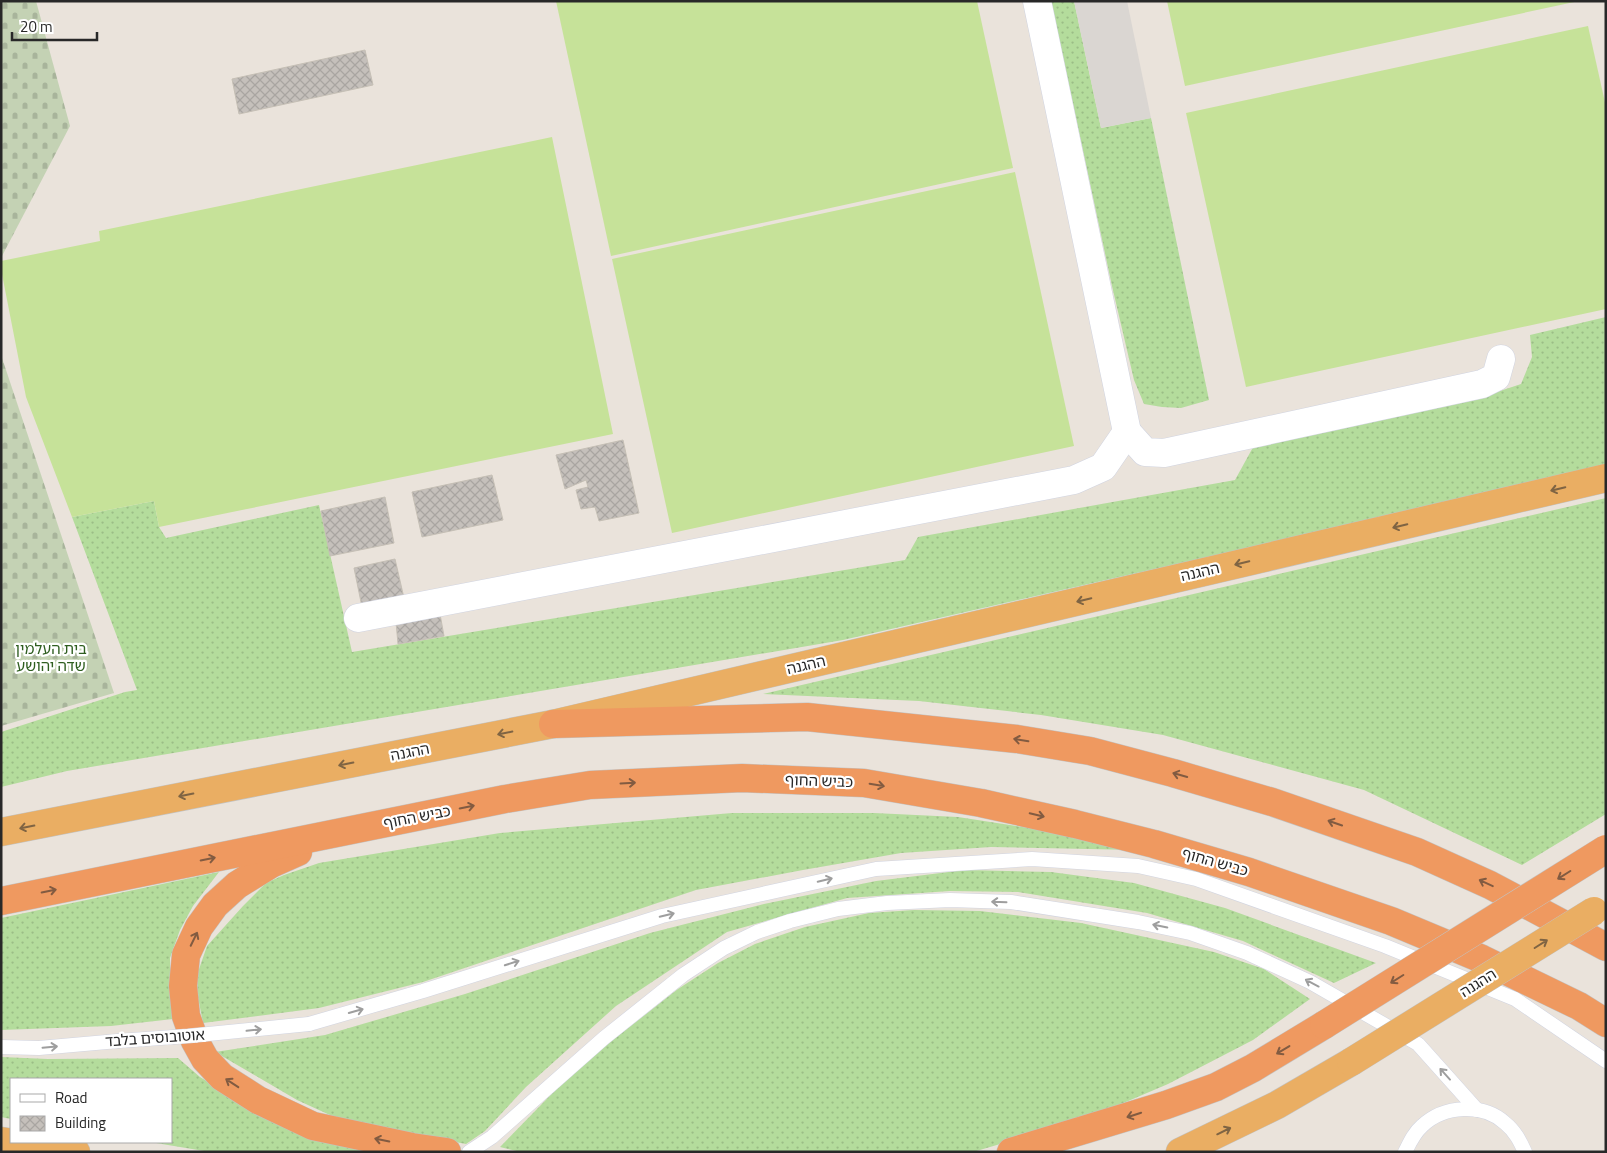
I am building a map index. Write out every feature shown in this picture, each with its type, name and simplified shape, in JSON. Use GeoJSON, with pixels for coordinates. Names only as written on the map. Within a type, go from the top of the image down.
{"type":"FeatureCollection","features":[{"type":"Feature","properties":{"kind":"highway","name":"ההגנה"},"geometry":{"type":"LineString","coordinates":[[1,832],[553,724],[1606,478]]}},
{"type":"Feature","properties":{"kind":"highway"},"geometry":{"type":"LineString","coordinates":[[553,724],[808,717],[1017,739],[1090,751],[1272,802],[1416,852],[1490,885],[1606,947]]}},
{"type":"Feature","properties":{"kind":"highway","name":"כביש החוף"},"geometry":{"type":"LineString","coordinates":[[1,901],[505,800],[590,785],[742,778],[864,783],[981,803],[1075,824],[1154,844],[1249,872],[1391,921],[1482,959],[1579,1006],[1606,1023]]}},
{"type":"Feature","properties":{"kind":"highway"},"geometry":{"type":"LineString","coordinates":[[368,827],[271,864],[237,885],[215,905],[200,927],[186,954],[183,986],[186,1016],[195,1041],[205,1059],[222,1077],[258,1100],[313,1126],[447,1152]]}},
{"type":"Feature","properties":{"kind":"highway"},"geometry":{"type":"LineString","coordinates":[[1011,1152],[1166,1105],[1216,1087],[1253,1068],[1324,1025],[1606,849]]}},
{"type":"Feature","properties":{"kind":"highway","name":"ההגנה"},"geometry":{"type":"LineString","coordinates":[[1180,1152],[1277,1105],[1351,1062],[1602,906]]}},
{"type":"Feature","properties":{"kind":"highway"},"geometry":{"type":"LineString","coordinates":[[15,1143],[76,1152]]}},
{"type":"Feature","properties":{"kind":"street"},"geometry":{"type":"LineString","coordinates":[[1037,1],[1127,432],[1146,452],[1164,453],[1482,384],[1496,377],[1501,359]]}},
{"type":"Feature","properties":{"kind":"street"},"geometry":{"type":"LineString","coordinates":[[358,618],[1074,480],[1103,467],[1127,432]]}},
{"type":"Feature","properties":{"kind":"lane","name":"אוטובוסים בלבד"},"geometry":{"type":"LineString","coordinates":[[1,1047],[38,1048],[310,1024],[423,991],[662,916],[876,868],[1032,859],[1138,866],[1196,879],[1385,946],[1515,999],[1606,1061]]}},
{"type":"Feature","properties":{"kind":"lane"},"geometry":{"type":"LineString","coordinates":[[469,1152],[492,1137],[618,1026],[683,974],[724,948],[757,932],[838,908],[896,902],[950,900],[1011,902],[1129,920],[1190,933],[1247,953],[1310,982],[1418,1044],[1477,1110]]}},
{"type":"Feature","properties":{"kind":"lane"},"geometry":{"type":"LineString","coordinates":[[1406,1152],[1411,1139],[1423,1125],[1439,1114],[1458,1109],[1477,1110],[1492,1114],[1504,1122],[1518,1136],[1525,1152]]}},
{"type":"Feature","properties":{"kind":"green space"},"geometry":{"type":"Polygon","coordinates":[[[1,1],[36,1],[70,126],[1,258],[1,1]]]}},
{"type":"Feature","properties":{"kind":"green space"},"geometry":{"type":"Polygon","coordinates":[[[556,1],[977,1],[1013,168],[611,256],[556,1]]]}},
{"type":"Feature","properties":{"kind":"green space"},"geometry":{"type":"Polygon","coordinates":[[[1051,1],[1074,1],[1101,128],[1151,118],[1209,400],[1181,408],[1144,404],[1134,380],[1051,1]]]}},
{"type":"Feature","properties":{"kind":"green space"},"geometry":{"type":"Polygon","coordinates":[[[1167,1],[1579,1],[1185,86],[1167,1]]]}},
{"type":"Feature","properties":{"kind":"green space"},"geometry":{"type":"Polygon","coordinates":[[[1588,26],[1606,107],[1606,309],[1246,387],[1186,113],[1588,26]]]}},
{"type":"Feature","properties":{"kind":"green space"},"geometry":{"type":"Polygon","coordinates":[[[552,137],[613,434],[159,527],[154,501],[72,517],[26,397],[1,261],[100,241],[99,231],[552,137]]]}},
{"type":"Feature","properties":{"kind":"green space"},"geometry":{"type":"Polygon","coordinates":[[[1015,172],[1074,446],[672,533],[612,259],[1015,172]]]}},
{"type":"Feature","properties":{"kind":"green space"},"geometry":{"type":"Polygon","coordinates":[[[1606,317],[1606,466],[843,640],[67,771],[1,787],[1,732],[125,692],[137,690],[72,517],[154,501],[159,527],[166,538],[319,505],[352,652],[905,560],[918,537],[1235,480],[1257,440],[1497,392],[1521,384],[1532,357],[1530,335],[1606,317]]]}},
{"type":"Feature","properties":{"kind":"green space","name":"בית העלמין שדה יהושע"},"geometry":{"type":"Polygon","coordinates":[[[1,355],[114,693],[1,726],[1,355]]]}},
{"type":"Feature","properties":{"kind":"green space"},"geometry":{"type":"Polygon","coordinates":[[[1606,498],[1606,814],[1522,865],[1364,790],[1163,735],[1041,715],[919,701],[763,694],[1606,498]]]}},
{"type":"Feature","properties":{"kind":"green space"},"geometry":{"type":"Polygon","coordinates":[[[732,813],[874,813],[958,817],[1048,831],[1136,850],[991,847],[901,853],[803,870],[696,890],[423,982],[319,1008],[203,1023],[197,992],[198,972],[207,946],[266,883],[284,875],[319,863],[500,833],[732,813]]]}},
{"type":"Feature","properties":{"kind":"green space"},"geometry":{"type":"Polygon","coordinates":[[[965,870],[1051,872],[1134,883],[1225,908],[1376,963],[1334,983],[1243,941],[1147,913],[1018,892],[950,891],[847,898],[727,932],[616,1006],[526,1087],[485,1131],[466,1144],[343,1121],[297,1100],[215,1052],[325,1035],[465,994],[650,933],[764,904],[876,881],[965,870]]]}},
{"type":"Feature","properties":{"kind":"green space"},"geometry":{"type":"Polygon","coordinates":[[[219,872],[193,906],[180,930],[170,958],[170,989],[173,1019],[111,1026],[1,1030],[1,918],[219,872]]]}},
{"type":"Feature","properties":{"kind":"green space"},"geometry":{"type":"Polygon","coordinates":[[[914,910],[980,911],[1081,923],[1214,952],[1264,969],[1310,999],[1253,1040],[1168,1084],[1086,1119],[973,1152],[521,1152],[500,1147],[578,1067],[678,989],[718,963],[755,944],[805,927],[869,913],[914,910]]]}},
{"type":"Feature","properties":{"kind":"green space"},"geometry":{"type":"Polygon","coordinates":[[[1,1057],[48,1059],[178,1058],[200,1077],[258,1113],[309,1138],[367,1152],[210,1152],[156,1143],[172,1143],[172,1078],[10,1078],[10,1119],[1,1117],[1,1057]]]}},
{"type":"Feature","properties":{"kind":"shaded area"},"geometry":{"type":"Polygon","coordinates":[[[1074,1],[1127,1],[1151,118],[1101,128],[1074,1]]]}},
{"type":"Feature","properties":{"kind":"building"},"geometry":{"type":"Polygon","coordinates":[[[365,50],[373,85],[239,114],[232,79],[365,50]]]}},
{"type":"Feature","properties":{"kind":"building"},"geometry":{"type":"Polygon","coordinates":[[[623,440],[639,513],[599,521],[595,507],[581,509],[576,490],[588,487],[586,480],[565,489],[556,455],[623,440]]]}},
{"type":"Feature","properties":{"kind":"building"},"geometry":{"type":"Polygon","coordinates":[[[492,475],[503,520],[422,537],[412,492],[492,475]]]}},
{"type":"Feature","properties":{"kind":"building"},"geometry":{"type":"Polygon","coordinates":[[[385,497],[394,543],[330,556],[321,511],[385,497]]]}},
{"type":"Feature","properties":{"kind":"building"},"geometry":{"type":"Polygon","coordinates":[[[395,559],[404,598],[362,607],[354,568],[395,559]]]}},
{"type":"Feature","properties":{"kind":"building"},"geometry":{"type":"Polygon","coordinates":[[[440,614],[444,636],[398,644],[396,622],[440,614]]]}}]}
